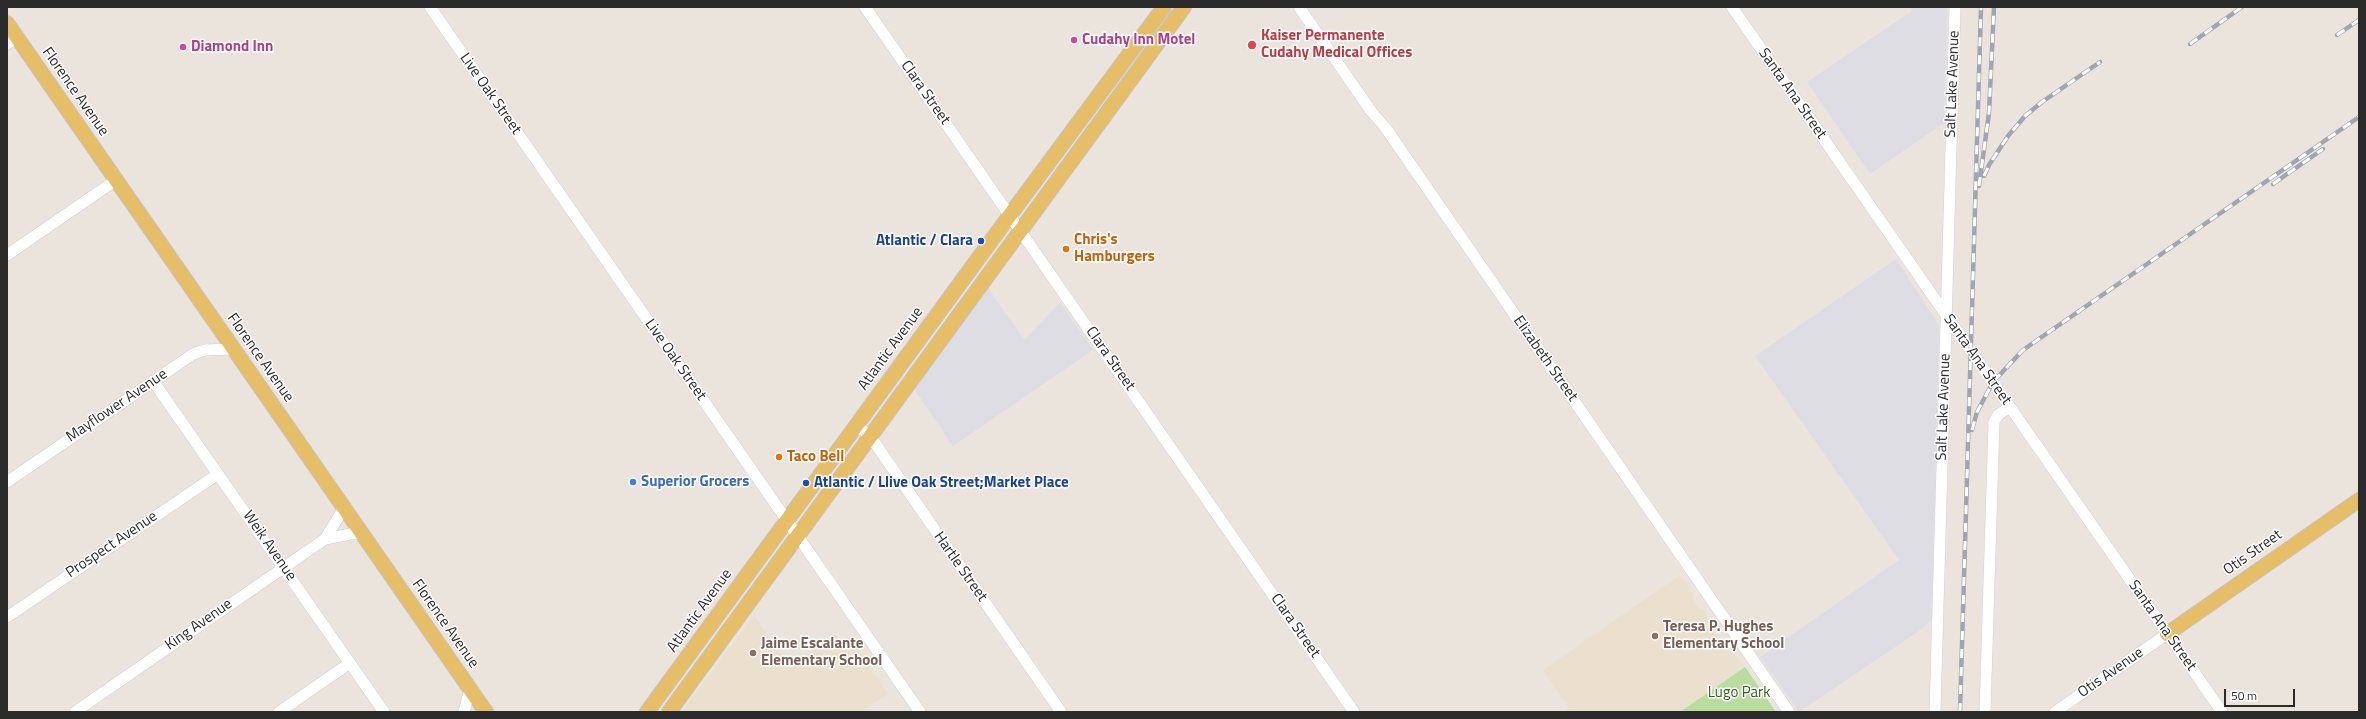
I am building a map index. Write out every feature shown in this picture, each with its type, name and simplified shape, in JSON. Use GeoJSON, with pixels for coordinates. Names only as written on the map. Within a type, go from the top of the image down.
{"type":"FeatureCollection","features":[{"type":"Feature","properties":{"kind":"main road","name":"Atlantic Avenue"},"geometry":{"type":"LineString","coordinates":[[647,712],[1164,7]]}},
{"type":"Feature","properties":{"kind":"main road"},"geometry":{"type":"LineString","coordinates":[[669,712],[797,534],[1184,7]]}},
{"type":"Feature","properties":{"kind":"main road","name":"Florence Avenue"},"geometry":{"type":"LineString","coordinates":[[7,23],[12,41],[116,180],[486,712]]}},
{"type":"Feature","properties":{"kind":"main road","name":"Otis Street"},"geometry":{"type":"LineString","coordinates":[[2167,634],[2359,500]]}},
{"type":"Feature","properties":{"kind":"street","name":"Live Oak Street"},"geometry":{"type":"LineString","coordinates":[[430,7],[797,534],[916,711]]}},
{"type":"Feature","properties":{"kind":"street","name":"Clara Street"},"geometry":{"type":"LineString","coordinates":[[865,7],[1354,712]]}},
{"type":"Feature","properties":{"kind":"street","name":"Elizabeth Street"},"geometry":{"type":"LineString","coordinates":[[1299,7],[1371,111],[1390,134],[1789,712]]}},
{"type":"Feature","properties":{"kind":"street","name":"Santa Ana Street"},"geometry":{"type":"LineString","coordinates":[[1732,7],[2222,712]]}},
{"type":"Feature","properties":{"kind":"street","name":"Salt Lake Avenue"},"geometry":{"type":"LineString","coordinates":[[1935,712],[1948,318],[1955,7]]}},
{"type":"Feature","properties":{"kind":"street"},"geometry":{"type":"LineString","coordinates":[[7,255],[116,180]]}},
{"type":"Feature","properties":{"kind":"street","name":"Mayflower Avenue"},"geometry":{"type":"LineString","coordinates":[[7,482],[193,354],[205,350],[234,349]]}},
{"type":"Feature","properties":{"kind":"street","name":"Weik Avenue"},"geometry":{"type":"LineString","coordinates":[[153,381],[384,712]]}},
{"type":"Feature","properties":{"kind":"street"},"geometry":{"type":"LineString","coordinates":[[1986,712],[1994,422],[1998,415],[2010,407]]}},
{"type":"Feature","properties":{"kind":"street","name":"Hartle Street"},"geometry":{"type":"LineString","coordinates":[[856,425],[870,436],[1061,712]]}},
{"type":"Feature","properties":{"kind":"street","name":"Prospect Avenue"},"geometry":{"type":"LineString","coordinates":[[7,617],[218,474]]}},
{"type":"Feature","properties":{"kind":"street","name":"King Avenue"},"geometry":{"type":"LineString","coordinates":[[325,539],[344,508]]}},
{"type":"Feature","properties":{"kind":"street","name":"King Avenue"},"geometry":{"type":"LineString","coordinates":[[75,712],[325,539],[361,532]]}},
{"type":"Feature","properties":{"kind":"street","name":"Otis Avenue"},"geometry":{"type":"LineString","coordinates":[[2060,711],[2167,634]]}},
{"type":"Feature","properties":{"kind":"street"},"geometry":{"type":"LineString","coordinates":[[279,712],[350,663]]}},
{"type":"Feature","properties":{"kind":"street"},"geometry":{"type":"LineString","coordinates":[[464,712],[470,689]]}},
{"type":"Feature","properties":{"kind":"shaded area"},"geometry":{"type":"Polygon","coordinates":[[[1909,7],[1947,7],[1944,123],[1870,174],[1807,82],[1912,11],[1909,7]]]}},
{"type":"Feature","properties":{"kind":"shaded area"},"geometry":{"type":"Polygon","coordinates":[[[1896,259],[1939,325],[1932,619],[1922,629],[1799,712],[1760,657],[1899,560],[1755,356],[1896,259]]]}},
{"type":"Feature","properties":{"kind":"shaded area"},"geometry":{"type":"Polygon","coordinates":[[[987,287],[1025,340],[1060,302],[1093,350],[953,446],[914,389],[987,287]]]}},
{"type":"Feature","properties":{"kind":"shaded area","name":"Teresa P. Hughes Elementary School"},"geometry":{"type":"Polygon","coordinates":[[[1680,575],[1693,593],[1693,600],[1700,609],[1705,610],[1709,624],[1725,648],[1736,656],[1745,667],[1680,712],[1563,712],[1569,708],[1543,670],[1680,575]]]}},
{"type":"Feature","properties":{"kind":"shaded area","name":"Jaime Escalante Elementary School"},"geometry":{"type":"Polygon","coordinates":[[[754,615],[789,666],[835,634],[841,641],[848,636],[888,694],[860,712],[682,712],[754,615]]]}},
{"type":"Feature","properties":{"kind":"green space","name":"Lugo Park"},"geometry":{"type":"Polygon","coordinates":[[[1745,667],[1776,712],[1680,712],[1745,667]]]}},
{"type":"Feature","properties":{"kind":"railway"},"geometry":{"type":"LineString","coordinates":[[1960,712],[1981,7]]}},
{"type":"Feature","properties":{"kind":"railway"},"geometry":{"type":"LineString","coordinates":[[1979,186],[1989,113],[1994,7]]}},
{"type":"Feature","properties":{"kind":"railway"},"geometry":{"type":"LineString","coordinates":[[2190,44],[2242,7]]}},
{"type":"Feature","properties":{"kind":"railway"},"geometry":{"type":"LineString","coordinates":[[2337,35],[2359,20]]}},
{"type":"Feature","properties":{"kind":"railway"},"geometry":{"type":"LineString","coordinates":[[1984,176],[1989,165],[2008,136],[2025,116],[2042,102],[2100,62]]}},
{"type":"Feature","properties":{"kind":"railway"},"geometry":{"type":"LineString","coordinates":[[1972,430],[1977,412],[1993,382],[2023,350],[2359,117]]}},
{"type":"Feature","properties":{"kind":"railway"},"geometry":{"type":"LineString","coordinates":[[2273,184],[2323,149]]}},
{"type":"Feature","properties":{"kind":"place","name":"Cudahy Inn Motel"},"geometry":{"type":"Point","coordinates":[1074,40]}},
{"type":"Feature","properties":{"kind":"place","name":"Kaiser Permanente Cudahy Medical Offices"},"geometry":{"type":"Point","coordinates":[1252,45]}},
{"type":"Feature","properties":{"kind":"place","name":"Diamond Inn"},"geometry":{"type":"Point","coordinates":[183,47]}},
{"type":"Feature","properties":{"kind":"place","name":"Atlantic / Clara"},"geometry":{"type":"Point","coordinates":[981,241]}},
{"type":"Feature","properties":{"kind":"place","name":"Chris's Hamburgers"},"geometry":{"type":"Point","coordinates":[1066,249]}},
{"type":"Feature","properties":{"kind":"place","name":"Taco Bell"},"geometry":{"type":"Point","coordinates":[779,457]}},
{"type":"Feature","properties":{"kind":"place","name":"Superior Grocers"},"geometry":{"type":"Point","coordinates":[633,482]}},
{"type":"Feature","properties":{"kind":"place","name":"Atlantic / Llive Oak Street;Market Place"},"geometry":{"type":"Point","coordinates":[806,483]}},
{"type":"Feature","properties":{"kind":"place","name":"Teresa P. Hughes Elementary School"},"geometry":{"type":"Point","coordinates":[1655,636]}},
{"type":"Feature","properties":{"kind":"place","name":"Jaime Escalante Elementary School"},"geometry":{"type":"Point","coordinates":[753,653]}}]}
